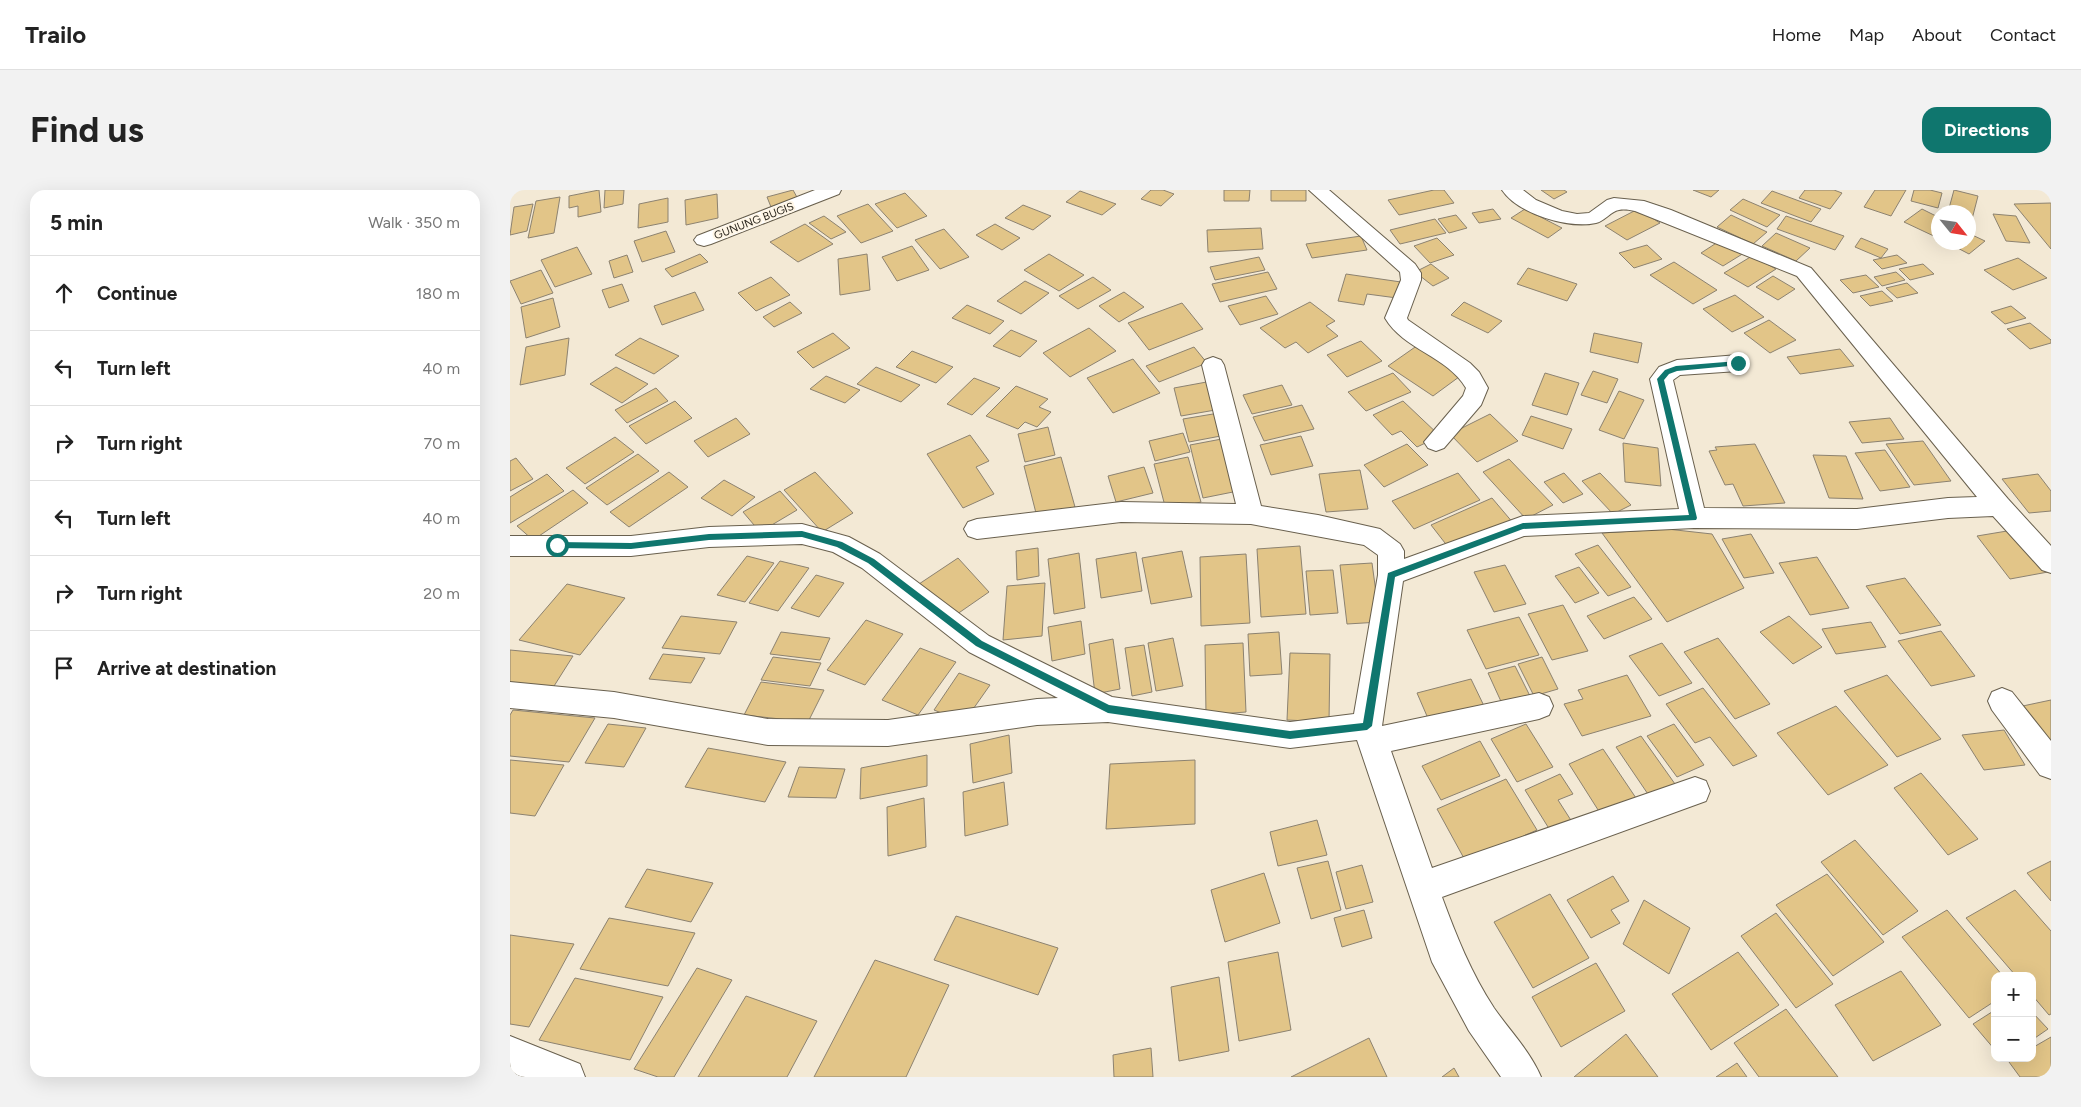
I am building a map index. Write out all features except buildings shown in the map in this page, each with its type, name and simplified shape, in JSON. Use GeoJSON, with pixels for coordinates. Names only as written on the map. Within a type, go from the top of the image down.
{"type":"FeatureCollection","features":[{"type":"Feature","properties":{"kind":"street","name":"GUNUNG BUGIS"},"geometry":{"type":"LineString","coordinates":[[704,240],[832,190]]}},
{"type":"Feature","properties":{"kind":"street"},"geometry":{"type":"LineString","coordinates":[[1318,190],[1408,268],[1411,273],[1411,280],[1396,318],[1400,325],[1462,368],[1472,378],[1477,388],[1473,400],[1436,442]]}},
{"type":"Feature","properties":{"kind":"street"},"geometry":{"type":"LineString","coordinates":[[1511,190],[1529,204],[1556,215],[1577,220],[1594,218],[1614,204],[1637,206],[1664,214],[1804,272],[1999,506],[2051,563]]}},
{"type":"Feature","properties":{"kind":"street"},"geometry":{"type":"LineString","coordinates":[[1694,518],[1661,379],[1667,372],[1676,368],[1738,363]]}},
{"type":"Feature","properties":{"kind":"street"},"geometry":{"type":"LineString","coordinates":[[1212,365],[1251,514]]}},
{"type":"Feature","properties":{"kind":"street"},"geometry":{"type":"LineString","coordinates":[[1391,575],[1523,526],[1694,518],[1857,519],[1948,508],[1999,506]]}},
{"type":"Feature","properties":{"kind":"street"},"geometry":{"type":"LineString","coordinates":[[977,529],[1121,512],[1251,514],[1371,536],[1391,551],[1391,575],[1370,734],[1444,950],[1481,1019],[1523,1077]]}},
{"type":"Feature","properties":{"kind":"street"},"geometry":{"type":"LineString","coordinates":[[510,546],[631,546],[709,537],[802,534],[840,544],[871,561],[979,644],[1108,709]]}},
{"type":"Feature","properties":{"kind":"street"},"geometry":{"type":"LineString","coordinates":[[510,694],[614,705],[768,732],[888,733],[1037,712],[1108,709],[1290,735],[1370,734],[1539,706]]}},
{"type":"Feature","properties":{"kind":"street"},"geometry":{"type":"LineString","coordinates":[[2002,701],[2051,766]]}},
{"type":"Feature","properties":{"kind":"street"},"geometry":{"type":"LineString","coordinates":[[1422,888],[1695,791]]}},
{"type":"Feature","properties":{"kind":"street"},"geometry":{"type":"LineString","coordinates":[[510,1054],[567,1077]]}},
{"type":"Feature","properties":{"kind":"route"},"geometry":{"type":"LineString","coordinates":[[557,545],[631,546],[709,537],[802,534],[840,544],[871,561],[979,644],[1108,709],[1290,735],[1367,726],[1391,575],[1523,526],[1694,518],[1661,379],[1667,372],[1676,368],[1738,363]]}}]}
